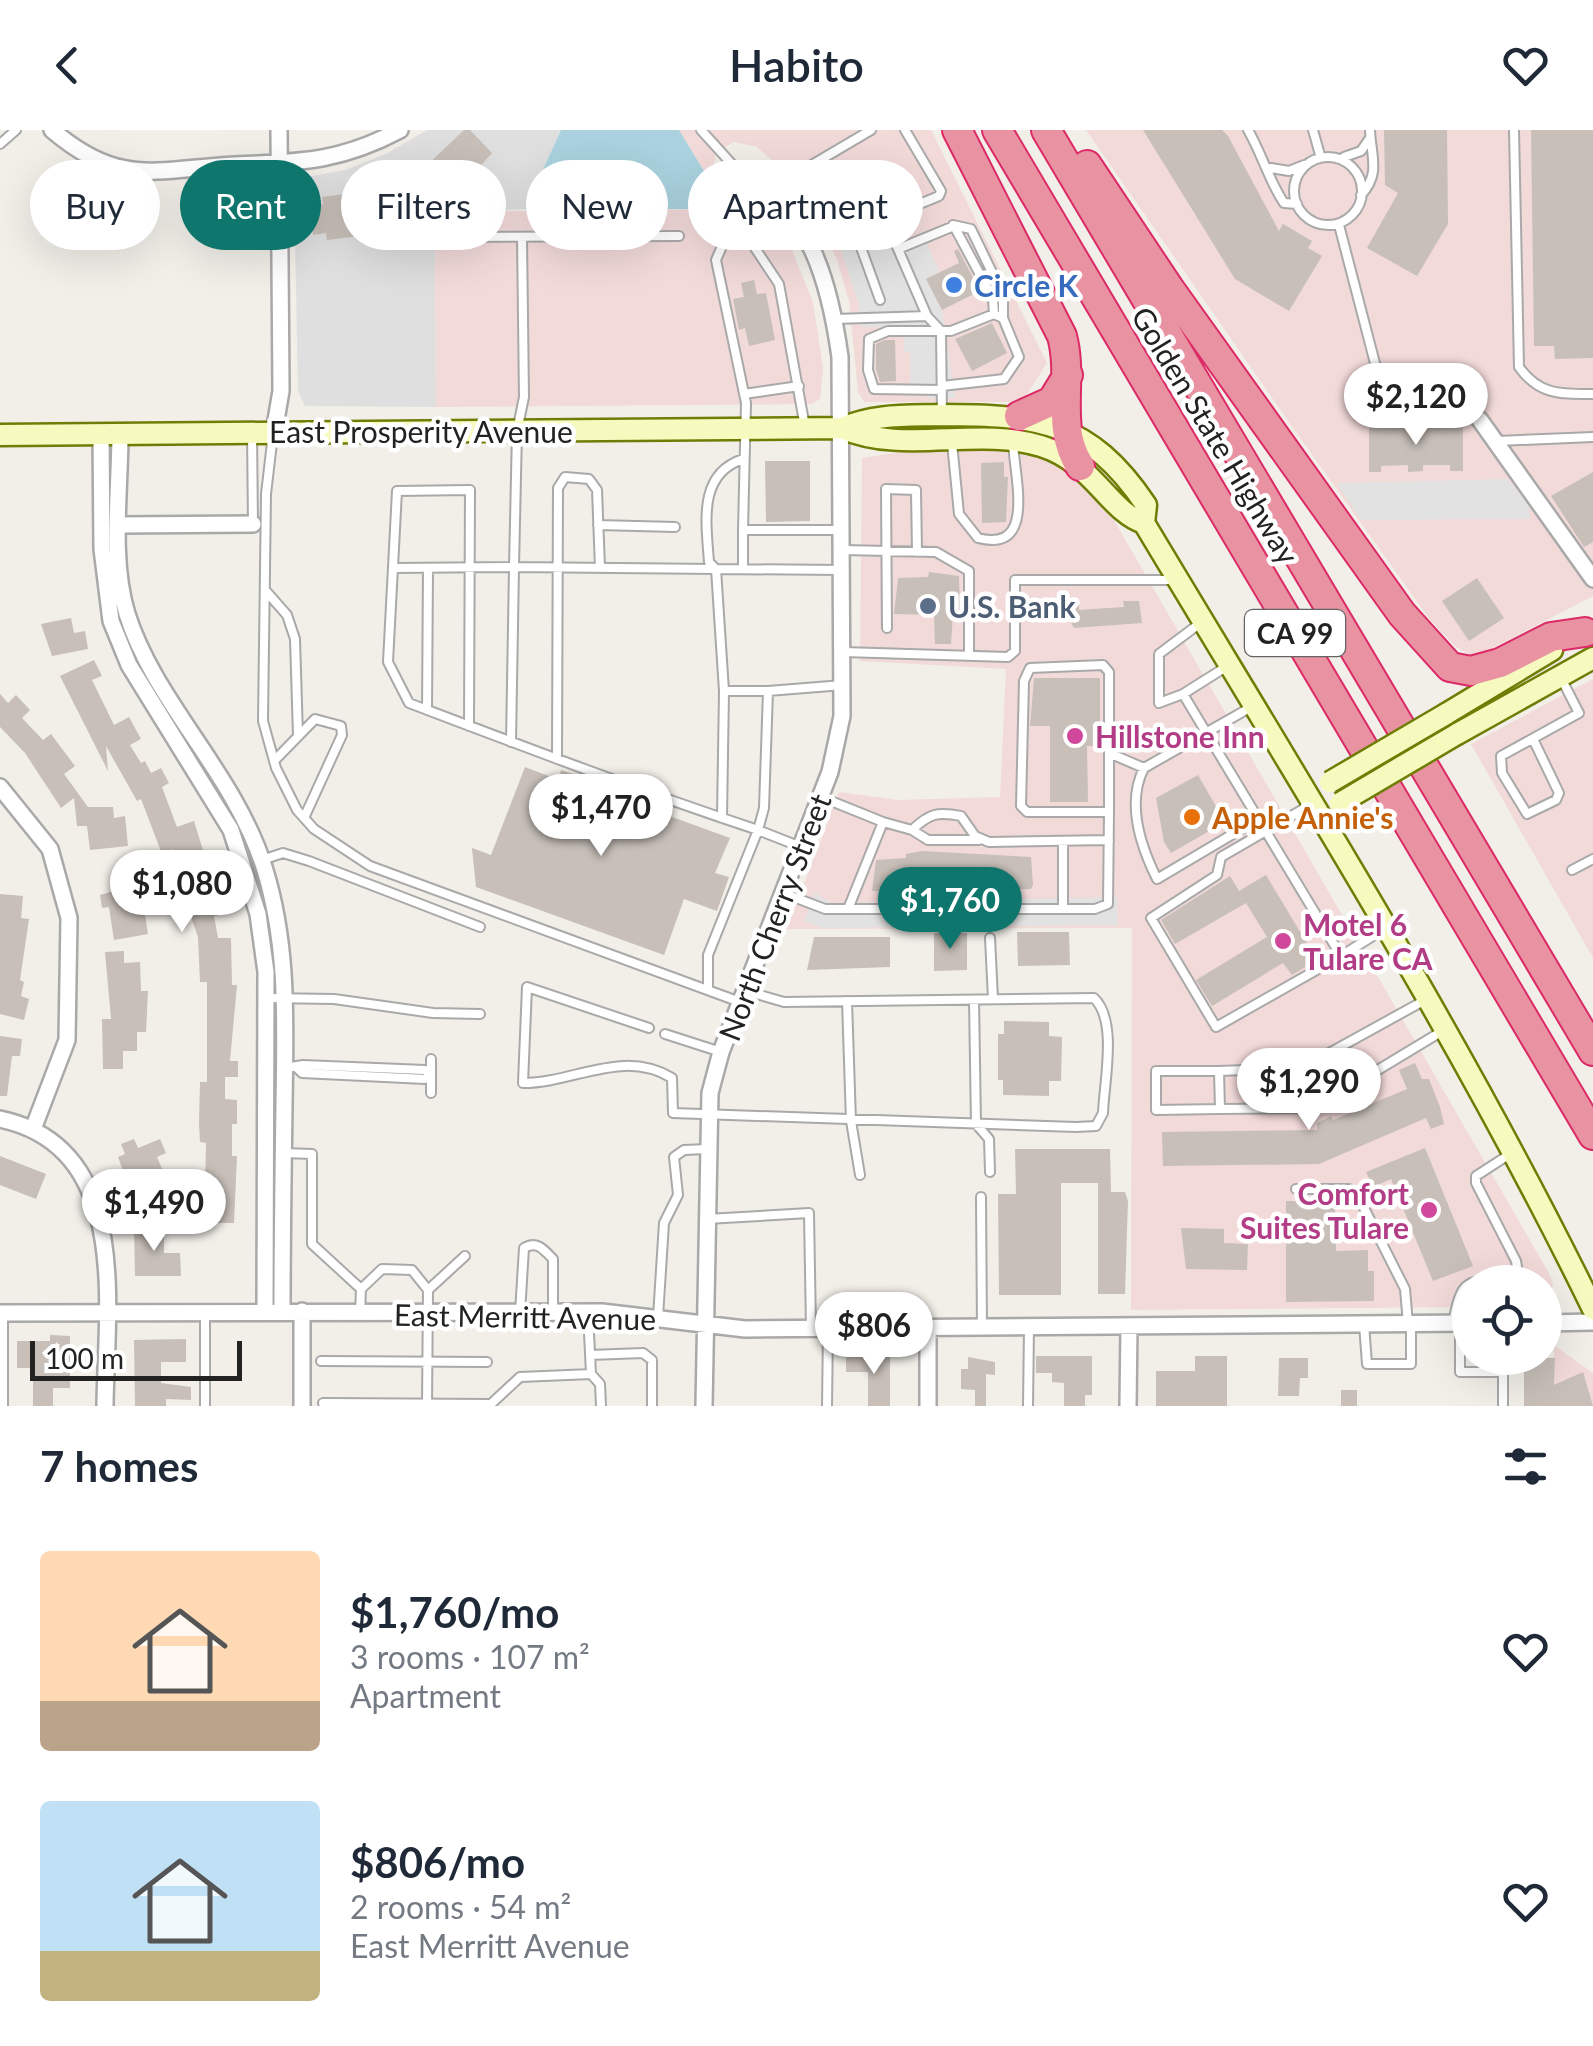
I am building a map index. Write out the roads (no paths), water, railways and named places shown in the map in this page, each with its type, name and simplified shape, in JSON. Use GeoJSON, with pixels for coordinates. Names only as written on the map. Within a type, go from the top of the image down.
{"type":"FeatureCollection","features":[{"type":"Feature","properties":{"kind":"highway"},"geometry":{"type":"LineString","coordinates":[[957,130],[1055,321],[1069,374],[1064,428],[1080,466]]}},
{"type":"Feature","properties":{"kind":"highway","name":"Golden State Highway"},"geometry":{"type":"LineString","coordinates":[[996,130],[1593,1136]]}},
{"type":"Feature","properties":{"kind":"highway","name":"Golden State Highway"},"geometry":{"type":"LineString","coordinates":[[1046,130],[1593,1051]]}},
{"type":"Feature","properties":{"kind":"highway"},"geometry":{"type":"LineString","coordinates":[[1064,130],[1169,288],[1402,614],[1438,656],[1462,670],[1484,669],[1550,637],[1591,640]]}},
{"type":"Feature","properties":{"kind":"highway"},"geometry":{"type":"LineString","coordinates":[[1016,428],[1052,401],[1069,374]]}},
{"type":"Feature","properties":{"kind":"main road","name":"East Prosperity Avenue"},"geometry":{"type":"LineString","coordinates":[[0,435],[842,428],[870,416],[942,416],[1016,428],[1080,466]]}},
{"type":"Feature","properties":{"kind":"main road","name":"East Prosperity Avenue"},"geometry":{"type":"LineString","coordinates":[[842,428],[866,439],[951,438],[1016,428],[1064,428],[1095,447],[1126,476],[1146,506],[1144,523]]}},
{"type":"Feature","properties":{"kind":"main road"},"geometry":{"type":"LineString","coordinates":[[1080,466],[1108,492],[1126,518],[1144,523],[1446,1030],[1514,1152],[1593,1310]]}},
{"type":"Feature","properties":{"kind":"main road"},"geometry":{"type":"LineString","coordinates":[[1312,804],[1340,803],[1560,676],[1591,640]]}},
{"type":"Feature","properties":{"kind":"main road"},"geometry":{"type":"LineString","coordinates":[[1312,804],[1330,782],[1446,714],[1591,640]]}},
{"type":"Feature","properties":{"kind":"street"},"geometry":{"type":"LineString","coordinates":[[52,130],[86,154],[124,170],[180,172]]}},
{"type":"Feature","properties":{"kind":"street"},"geometry":{"type":"LineString","coordinates":[[279,130],[279,160]]}},
{"type":"Feature","properties":{"kind":"street"},"geometry":{"type":"LineString","coordinates":[[314,160],[348,156],[400,130]]}},
{"type":"Feature","properties":{"kind":"street"},"geometry":{"type":"LineString","coordinates":[[263,432],[281,391],[280,250]]}},
{"type":"Feature","properties":{"kind":"street","name":"North Cherry Street"},"geometry":{"type":"LineString","coordinates":[[704,1406],[708,1113],[721,1052],[839,742],[843,685],[842,428],[835,319],[824,275],[812,250]]}},
{"type":"Feature","properties":{"kind":"street"},"geometry":{"type":"LineString","coordinates":[[1480,420],[1592,577]]}},
{"type":"Feature","properties":{"kind":"street"},"geometry":{"type":"LineString","coordinates":[[110,434],[120,525],[121,586],[134,632],[230,789],[262,860],[281,938],[291,1069],[273,1311]]}},
{"type":"Feature","properties":{"kind":"street"},"geometry":{"type":"LineString","coordinates":[[110,434],[102,549],[111,621],[130,665],[236,844],[258,914],[267,998],[273,1311]]}},
{"type":"Feature","properties":{"kind":"street"},"geometry":{"type":"LineString","coordinates":[[120,525],[253,524]]}},
{"type":"Feature","properties":{"kind":"street"},"geometry":{"type":"LineString","coordinates":[[0,787],[50,849],[68,918],[67,1040],[33,1129]]}},
{"type":"Feature","properties":{"kind":"street"},"geometry":{"type":"LineString","coordinates":[[0,1119],[33,1129],[75,1164],[99,1209],[106,1313],[105,1406]]}},
{"type":"Feature","properties":{"kind":"street"},"geometry":{"type":"LineString","coordinates":[[302,1311],[302,1406]]}},
{"type":"Feature","properties":{"kind":"street","name":"East Merritt Avenue"},"geometry":{"type":"LineString","coordinates":[[1,1314],[588,1312],[705,1324],[820,1329],[1452,1323]]}},
{"type":"Feature","properties":{"kind":"street"},"geometry":{"type":"LineString","coordinates":[[1562,1323],[1593,1322]]}},
{"type":"Feature","properties":{"kind":"street"},"geometry":{"type":"LineString","coordinates":[[1128,1406],[1129,1326]]}},
{"type":"Feature","properties":{"kind":"street"},"geometry":{"type":"LineString","coordinates":[[928,1329],[928,1406]]}},
{"type":"Feature","properties":{"kind":"lane"},"geometry":{"type":"LineString","coordinates":[[0,144],[16,130]]}},
{"type":"Feature","properties":{"kind":"lane"},"geometry":{"type":"LineString","coordinates":[[702,130],[728,160]]}},
{"type":"Feature","properties":{"kind":"lane"},"geometry":{"type":"LineString","coordinates":[[713,142],[721,130]]}},
{"type":"Feature","properties":{"kind":"lane"},"geometry":{"type":"LineString","coordinates":[[819,160],[871,130]]}},
{"type":"Feature","properties":{"kind":"lane"},"geometry":{"type":"LineString","coordinates":[[904,130],[922,160]]}},
{"type":"Feature","properties":{"kind":"lane"},"geometry":{"type":"LineString","coordinates":[[1248,130],[1270,168],[1272,185],[1284,202],[1297,204]]}},
{"type":"Feature","properties":{"kind":"lane"},"geometry":{"type":"LineString","coordinates":[[1313,130],[1320,154]]}},
{"type":"Feature","properties":{"kind":"lane"},"geometry":{"type":"LineString","coordinates":[[1514,130],[1519,367],[1532,386],[1552,394],[1593,394]]}},
{"type":"Feature","properties":{"kind":"lane"},"geometry":{"type":"LineString","coordinates":[[1270,168],[1289,171],[1320,154],[1344,157],[1361,151],[1370,134]]}},
{"type":"Feature","properties":{"kind":"lane"},"geometry":{"type":"LineString","coordinates":[[1304,165],[1298,178],[1297,204],[1310,221],[1339,225],[1352,218],[1361,195],[1372,183],[1375,162],[1370,134]]}},
{"type":"Feature","properties":{"kind":"lane"},"geometry":{"type":"LineString","coordinates":[[1344,157],[1356,174],[1361,195]]}},
{"type":"Feature","properties":{"kind":"lane"},"geometry":{"type":"LineString","coordinates":[[923,161],[941,191],[934,200],[923,204]]}},
{"type":"Feature","properties":{"kind":"lane"},"geometry":{"type":"LineString","coordinates":[[923,238],[951,225],[958,230],[1019,356],[1004,380],[942,388],[874,389],[868,370],[869,340],[874,334],[941,330],[999,316]]}},
{"type":"Feature","properties":{"kind":"lane"},"geometry":{"type":"LineString","coordinates":[[1339,225],[1383,394]]}},
{"type":"Feature","properties":{"kind":"lane"},"geometry":{"type":"LineString","coordinates":[[506,237],[680,236]]}},
{"type":"Feature","properties":{"kind":"lane"},"geometry":{"type":"LineString","coordinates":[[510,742],[517,431],[524,396],[522,237]]}},
{"type":"Feature","properties":{"kind":"lane"},"geometry":{"type":"LineString","coordinates":[[743,570],[744,394],[716,260],[723,244],[734,240],[751,242],[779,284],[805,428]]}},
{"type":"Feature","properties":{"kind":"lane"},"geometry":{"type":"LineString","coordinates":[[862,250],[880,300]]}},
{"type":"Feature","properties":{"kind":"lane"},"geometry":{"type":"LineString","coordinates":[[898,250],[926,316],[941,330],[942,416]]}},
{"type":"Feature","properties":{"kind":"lane"},"geometry":{"type":"LineString","coordinates":[[835,319],[926,316]]}},
{"type":"Feature","properties":{"kind":"lane"},"geometry":{"type":"LineString","coordinates":[[744,394],[799,386]]}},
{"type":"Feature","properties":{"kind":"lane"},"geometry":{"type":"LineString","coordinates":[[951,438],[959,514],[978,538],[1010,537],[1018,524],[1016,428]]}},
{"type":"Feature","properties":{"kind":"lane"},"geometry":{"type":"LineString","coordinates":[[253,524],[263,432]]}},
{"type":"Feature","properties":{"kind":"lane"},"geometry":{"type":"LineString","coordinates":[[263,432],[268,457],[263,721],[274,760],[304,818],[370,866],[708,990],[784,1002],[1094,998],[1102,1006],[1106,1022],[1102,1113],[1096,1126],[673,1113],[672,1078],[654,1067],[600,1066],[541,1083],[523,1082],[527,987],[650,1028]]}},
{"type":"Feature","properties":{"kind":"lane"},"geometry":{"type":"LineString","coordinates":[[1492,441],[1593,437]]}},
{"type":"Feature","properties":{"kind":"lane"},"geometry":{"type":"LineString","coordinates":[[722,818],[724,691],[716,569],[709,562],[708,552],[712,482],[720,468],[743,459]]}},
{"type":"Feature","properties":{"kind":"lane"},"geometry":{"type":"LineString","coordinates":[[557,759],[559,480],[589,479],[594,484],[600,568]]}},
{"type":"Feature","properties":{"kind":"lane"},"geometry":{"type":"LineString","coordinates":[[887,628],[886,489],[916,490],[916,552]]}},
{"type":"Feature","properties":{"kind":"lane"},"geometry":{"type":"LineString","coordinates":[[470,726],[470,490],[397,491],[388,662],[409,703],[510,742],[801,847]]}},
{"type":"Feature","properties":{"kind":"lane"},"geometry":{"type":"LineString","coordinates":[[598,525],[675,527]]}},
{"type":"Feature","properties":{"kind":"lane"},"geometry":{"type":"LineString","coordinates":[[743,530],[842,530]]}},
{"type":"Feature","properties":{"kind":"lane"},"geometry":{"type":"LineString","coordinates":[[842,550],[936,552],[969,571],[969,656]]}},
{"type":"Feature","properties":{"kind":"lane"},"geometry":{"type":"LineString","coordinates":[[394,568],[842,570]]}},
{"type":"Feature","properties":{"kind":"lane"},"geometry":{"type":"LineString","coordinates":[[428,569],[428,710]]}},
{"type":"Feature","properties":{"kind":"lane"},"geometry":{"type":"LineString","coordinates":[[843,652],[1008,657],[1015,651],[1016,580],[1178,580]]}},
{"type":"Feature","properties":{"kind":"lane"},"geometry":{"type":"LineString","coordinates":[[264,589],[288,615],[295,639],[298,736]]}},
{"type":"Feature","properties":{"kind":"lane"},"geometry":{"type":"LineString","coordinates":[[1203,622],[1159,654],[1159,703],[1183,694],[1229,665]]}},
{"type":"Feature","properties":{"kind":"lane"},"geometry":{"type":"LineString","coordinates":[[783,893],[825,909],[1063,909],[1108,904],[1110,812],[1107,668],[1030,668],[1024,681],[1022,806],[1027,812],[1110,812]]}},
{"type":"Feature","properties":{"kind":"lane"},"geometry":{"type":"LineString","coordinates":[[1532,739],[1559,793],[1556,800],[1528,814],[1500,763],[1501,756],[1579,713],[1560,676]]}},
{"type":"Feature","properties":{"kind":"lane"},"geometry":{"type":"LineString","coordinates":[[724,691],[768,692],[843,685]]}},
{"type":"Feature","properties":{"kind":"lane"},"geometry":{"type":"LineString","coordinates":[[708,990],[708,955],[764,808],[768,692]]}},
{"type":"Feature","properties":{"kind":"lane"},"geometry":{"type":"LineString","coordinates":[[1183,694],[1340,956]]}},
{"type":"Feature","properties":{"kind":"lane"},"geometry":{"type":"LineString","coordinates":[[1254,706],[1144,768],[1139,778],[1138,840],[1157,879],[1260,818]]}},
{"type":"Feature","properties":{"kind":"lane"},"geometry":{"type":"LineString","coordinates":[[274,760],[315,720],[341,726],[342,734],[304,818]]}},
{"type":"Feature","properties":{"kind":"lane"},"geometry":{"type":"LineString","coordinates":[[1109,753],[1144,768]]}},
{"type":"Feature","properties":{"kind":"lane"},"geometry":{"type":"LineString","coordinates":[[820,797],[912,830],[928,840],[1109,840]]}},
{"type":"Feature","properties":{"kind":"lane"},"geometry":{"type":"LineString","coordinates":[[1312,804],[1221,857],[1218,875],[1151,916],[1205,1010],[1218,1026],[1385,928]]}},
{"type":"Feature","properties":{"kind":"lane"},"geometry":{"type":"LineString","coordinates":[[912,830],[923,817],[942,812],[966,820],[978,840]]}},
{"type":"Feature","properties":{"kind":"lane"},"geometry":{"type":"LineString","coordinates":[[848,909],[883,822]]}},
{"type":"Feature","properties":{"kind":"lane"},"geometry":{"type":"LineString","coordinates":[[1063,841],[1063,909]]}},
{"type":"Feature","properties":{"kind":"lane"},"geometry":{"type":"LineString","coordinates":[[262,860],[283,854],[309,861],[480,927]]}},
{"type":"Feature","properties":{"kind":"lane"},"geometry":{"type":"LineString","coordinates":[[1572,870],[1593,859]]}},
{"type":"Feature","properties":{"kind":"lane"},"geometry":{"type":"LineString","coordinates":[[990,938],[993,999]]}},
{"type":"Feature","properties":{"kind":"lane"},"geometry":{"type":"LineString","coordinates":[[267,998],[334,999],[433,1013],[480,1014]]}},
{"type":"Feature","properties":{"kind":"lane"},"geometry":{"type":"LineString","coordinates":[[1427,999],[1302,1068],[1156,1071],[1156,1110],[1315,1108],[1446,1030]]}},
{"type":"Feature","properties":{"kind":"lane"},"geometry":{"type":"LineString","coordinates":[[974,1000],[976,1124],[989,1138],[990,1172]]}},
{"type":"Feature","properties":{"kind":"lane"},"geometry":{"type":"LineString","coordinates":[[847,1001],[852,1121],[860,1175]]}},
{"type":"Feature","properties":{"kind":"lane"},"geometry":{"type":"LineString","coordinates":[[664,1034],[721,1052]]}},
{"type":"Feature","properties":{"kind":"lane"},"geometry":{"type":"LineString","coordinates":[[431,1058],[431,1093]]}},
{"type":"Feature","properties":{"kind":"lane"},"geometry":{"type":"LineString","coordinates":[[291,1069],[304,1065],[425,1070],[431,1075]]}},
{"type":"Feature","properties":{"kind":"lane"},"geometry":{"type":"LineString","coordinates":[[1219,1070],[1220,1109]]}},
{"type":"Feature","properties":{"kind":"lane"},"geometry":{"type":"LineString","coordinates":[[658,1318],[664,1223],[678,1195],[674,1157],[684,1150],[708,1149]]}},
{"type":"Feature","properties":{"kind":"lane"},"geometry":{"type":"LineString","coordinates":[[284,1152],[312,1154],[312,1244],[361,1289]]}},
{"type":"Feature","properties":{"kind":"lane"},"geometry":{"type":"LineString","coordinates":[[1514,1152],[1476,1176],[1476,1184],[1517,1265]]}},
{"type":"Feature","properties":{"kind":"lane"},"geometry":{"type":"LineString","coordinates":[[1296,1189],[1350,1189],[1357,1194],[1404,1290],[1411,1364],[1364,1362],[1364,1324]]}},
{"type":"Feature","properties":{"kind":"lane"},"geometry":{"type":"LineString","coordinates":[[980,1196],[982,1328]]}},
{"type":"Feature","properties":{"kind":"lane"},"geometry":{"type":"LineString","coordinates":[[706,1219],[809,1213],[827,1406]]}},
{"type":"Feature","properties":{"kind":"lane"},"geometry":{"type":"LineString","coordinates":[[520,1313],[521,1263],[524,1248],[530,1244],[539,1245],[554,1259],[553,1312]]}},
{"type":"Feature","properties":{"kind":"lane"},"geometry":{"type":"LineString","coordinates":[[427,1405],[428,1290],[465,1256]]}},
{"type":"Feature","properties":{"kind":"lane"},"geometry":{"type":"LineString","coordinates":[[360,1312],[361,1289],[382,1269],[412,1270],[428,1290]]}},
{"type":"Feature","properties":{"kind":"lane"},"geometry":{"type":"LineString","coordinates":[[205,1312],[205,1406]]}},
{"type":"Feature","properties":{"kind":"lane"},"geometry":{"type":"LineString","coordinates":[[588,1312],[590,1374],[600,1384],[601,1406]]}},
{"type":"Feature","properties":{"kind":"lane"},"geometry":{"type":"LineString","coordinates":[[1,1314],[2,1406]]}},
{"type":"Feature","properties":{"kind":"lane"},"geometry":{"type":"LineString","coordinates":[[1028,1406],[1029,1327]]}},
{"type":"Feature","properties":{"kind":"lane"},"geometry":{"type":"LineString","coordinates":[[590,1355],[643,1354],[652,1360],[652,1406]]}},
{"type":"Feature","properties":{"kind":"lane"},"geometry":{"type":"LineString","coordinates":[[321,1361],[487,1362]]}},
{"type":"Feature","properties":{"kind":"lane"},"geometry":{"type":"LineString","coordinates":[[323,1403],[490,1404],[520,1377],[590,1374]]}},
{"type":"Feature","properties":{"kind":"lane"},"geometry":{"type":"LineString","coordinates":[[1503,1375],[1503,1406]]}},
{"type":"Feature","properties":{"kind":"water"},"geometry":{"type":"Polygon","coordinates":[[[561,130],[679,130],[697,160],[688,160],[688,209],[668,209],[668,160],[547,160],[561,130]]]}},
{"type":"Feature","properties":{"kind":"place","name":"Circle K"},"geometry":{"type":"Point","coordinates":[954,285]}},
{"type":"Feature","properties":{"kind":"place","name":"U.S. Bank"},"geometry":{"type":"Point","coordinates":[928,606]}},
{"type":"Feature","properties":{"kind":"place","name":"Hillstone Inn"},"geometry":{"type":"Point","coordinates":[1075,736]}},
{"type":"Feature","properties":{"kind":"place","name":"Apple Annie's"},"geometry":{"type":"Point","coordinates":[1192,817]}},
{"type":"Feature","properties":{"kind":"place","name":"Motel 6 Tulare CA"},"geometry":{"type":"Point","coordinates":[1283,941]}},
{"type":"Feature","properties":{"kind":"place","name":"Comfort Suites Tulare"},"geometry":{"type":"Point","coordinates":[1429,1210]}}]}
